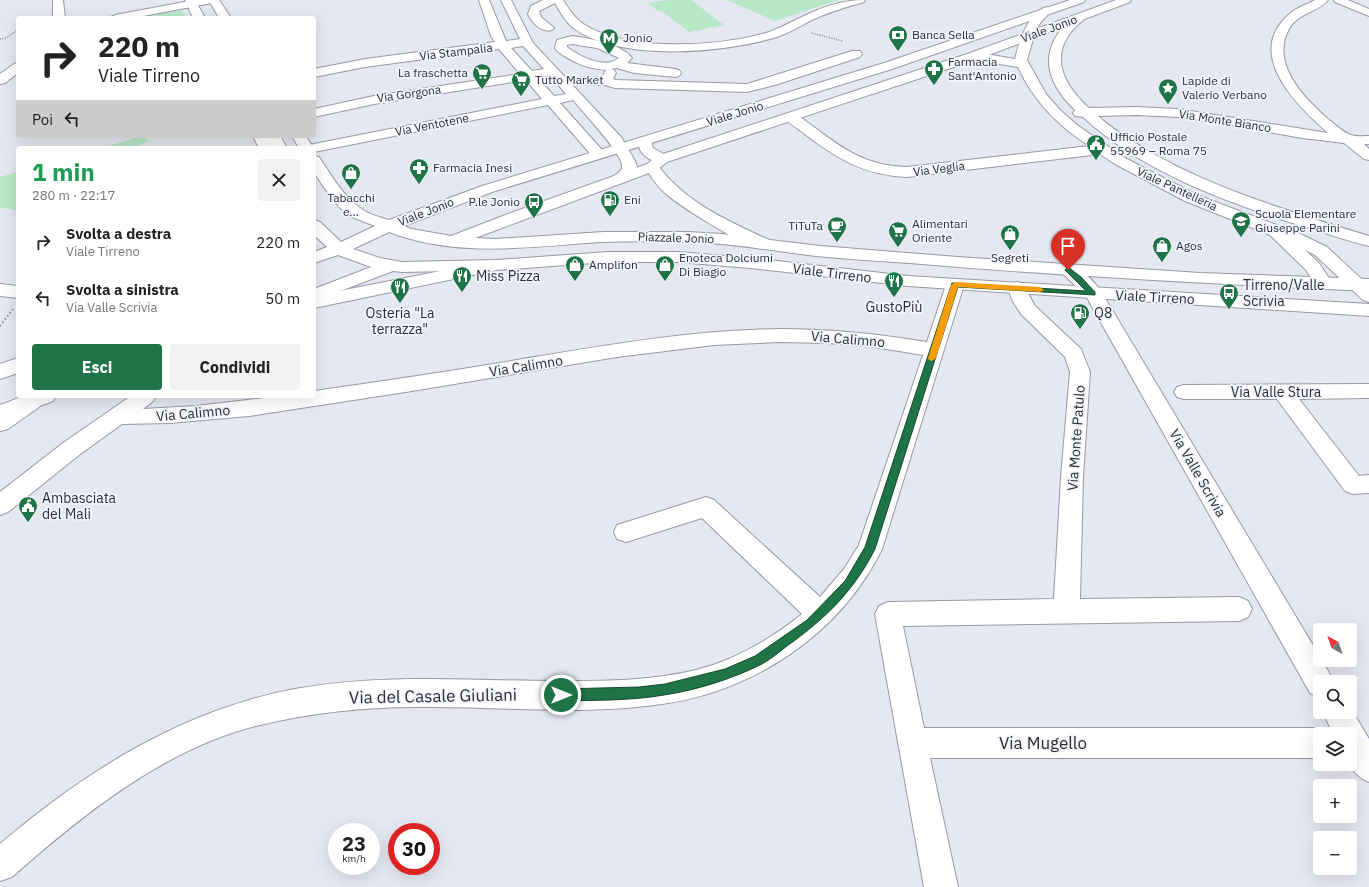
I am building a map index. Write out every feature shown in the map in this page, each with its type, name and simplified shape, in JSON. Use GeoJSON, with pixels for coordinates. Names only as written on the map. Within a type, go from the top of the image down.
{"type":"FeatureCollection","features":[{"type":"Feature","properties":{"kind":"street"},"geometry":{"type":"LineString","coordinates":[[58,0],[58,16]]}},
{"type":"Feature","properties":{"kind":"street"},"geometry":{"type":"LineString","coordinates":[[124,16],[191,1],[213,0],[224,16]]}},
{"type":"Feature","properties":{"kind":"street"},"geometry":{"type":"LineString","coordinates":[[484,0],[497,36],[503,46],[598,154]]}},
{"type":"Feature","properties":{"kind":"street"},"geometry":{"type":"LineString","coordinates":[[506,0],[526,42],[616,140],[619,148],[628,159],[630,164],[627,172],[619,179]]}},
{"type":"Feature","properties":{"kind":"street"},"geometry":{"type":"LineString","coordinates":[[548,28],[541,24],[534,14],[534,11],[536,7],[553,0]]}},
{"type":"Feature","properties":{"kind":"street"},"geometry":{"type":"LineString","coordinates":[[558,0],[572,20],[587,31],[617,41],[650,46],[686,47],[742,42],[773,35],[825,11],[860,0]]}},
{"type":"Feature","properties":{"kind":"street","name":"Viale Jonio"},"geometry":{"type":"LineString","coordinates":[[388,226],[487,189],[888,66],[1047,10],[1080,0]]}},
{"type":"Feature","properties":{"kind":"street","name":"Viale Jonio"},"geometry":{"type":"LineString","coordinates":[[452,242],[520,215],[619,179],[657,163],[974,56],[1124,0]]}},
{"type":"Feature","properties":{"kind":"street"},"geometry":{"type":"LineString","coordinates":[[1323,0],[1302,10],[1285,24],[1278,38],[1277,58],[1284,76],[1300,98],[1334,131],[1348,139],[1369,156]]}},
{"type":"Feature","properties":{"kind":"street"},"geometry":{"type":"LineString","coordinates":[[1339,0],[1369,13]]}},
{"type":"Feature","properties":{"kind":"street"},"geometry":{"type":"LineString","coordinates":[[191,1],[198,16]]}},
{"type":"Feature","properties":{"kind":"street"},"geometry":{"type":"LineString","coordinates":[[191,1],[200,8],[205,16]]}},
{"type":"Feature","properties":{"kind":"street"},"geometry":{"type":"LineString","coordinates":[[974,56],[1022,64],[1022,57],[1027,37],[1033,24],[1047,10]]}},
{"type":"Feature","properties":{"kind":"street","name":"Viale Pantelleria"},"geometry":{"type":"LineString","coordinates":[[1078,18],[1062,35],[1056,48],[1054,61],[1057,75],[1065,88],[1086,113],[1125,142],[1181,174],[1226,194],[1369,241]]}},
{"type":"Feature","properties":{"kind":"street"},"geometry":{"type":"LineString","coordinates":[[613,74],[626,58],[622,53],[585,41],[561,39],[559,46],[563,50],[572,56],[597,65],[609,66],[613,74],[615,84],[626,85],[747,88],[856,54]]}},
{"type":"Feature","properties":{"kind":"street","name":"Via Stampalia"},"geometry":{"type":"LineString","coordinates":[[316,73],[358,64],[526,42]]}},
{"type":"Feature","properties":{"kind":"street"},"geometry":{"type":"LineString","coordinates":[[653,71],[654,54]]}},
{"type":"Feature","properties":{"kind":"street","name":"Viale Pantelleria"},"geometry":{"type":"LineString","coordinates":[[1022,64],[1036,90],[1057,114],[1072,128],[1102,149],[1138,171],[1174,190],[1308,244],[1328,256],[1365,289]]}},
{"type":"Feature","properties":{"kind":"street"},"geometry":{"type":"LineString","coordinates":[[0,80],[16,68]]}},
{"type":"Feature","properties":{"kind":"street"},"geometry":{"type":"LineString","coordinates":[[577,81],[634,69],[733,78],[746,77]]}},
{"type":"Feature","properties":{"kind":"street"},"geometry":{"type":"LineString","coordinates":[[316,76],[345,70]]}},
{"type":"Feature","properties":{"kind":"street","name":"Via Gorgona"},"geometry":{"type":"LineString","coordinates":[[316,113],[375,99],[553,71]]}},
{"type":"Feature","properties":{"kind":"street","name":"Via Ventotene"},"geometry":{"type":"LineString","coordinates":[[316,148],[575,96]]}},
{"type":"Feature","properties":{"kind":"street"},"geometry":{"type":"LineString","coordinates":[[316,107],[344,100]]}},
{"type":"Feature","properties":{"kind":"street","name":"Via Monte Bianco"},"geometry":{"type":"LineString","coordinates":[[1057,114],[1160,112],[1191,114],[1302,134],[1369,140]]}},
{"type":"Feature","properties":{"kind":"street","name":"Via Veglia"},"geometry":{"type":"LineString","coordinates":[[791,117],[857,162],[876,170],[894,173],[1102,149]]}},
{"type":"Feature","properties":{"kind":"street","name":"Piazzale Jonio"},"geometry":{"type":"LineString","coordinates":[[645,141],[647,151],[657,163],[662,182],[688,203],[711,218],[763,244]]}},
{"type":"Feature","properties":{"kind":"street","name":"Piazzale Jonio"},"geometry":{"type":"LineString","coordinates":[[316,163],[328,183],[352,210],[408,233],[452,242],[496,244],[649,236],[701,238],[763,244]]}},
{"type":"Feature","properties":{"kind":"street"},"geometry":{"type":"LineString","coordinates":[[1276,231],[1286,224],[1287,220],[1284,214]]}},
{"type":"Feature","properties":{"kind":"street"},"geometry":{"type":"LineString","coordinates":[[1308,244],[1303,232],[1306,228],[1316,224]]}},
{"type":"Feature","properties":{"kind":"street"},"geometry":{"type":"LineString","coordinates":[[316,257],[339,249],[388,226]]}},
{"type":"Feature","properties":{"kind":"street","name":"Piazzale Jonio"},"geometry":{"type":"LineString","coordinates":[[316,227],[339,249],[371,262],[390,266],[416,267],[496,265],[583,258],[659,256],[750,263]]}},
{"type":"Feature","properties":{"kind":"street","name":"Viale Pantelleria"},"geometry":{"type":"LineString","coordinates":[[1276,231],[1313,267],[1323,283]]}},
{"type":"Feature","properties":{"kind":"street","name":"Piazzale Jonio"},"geometry":{"type":"LineString","coordinates":[[390,266],[452,242]]}},
{"type":"Feature","properties":{"kind":"street","name":"Viale Tirreno"},"geometry":{"type":"LineString","coordinates":[[763,244],[877,256],[1068,270],[1323,283],[1365,289]]}},
{"type":"Feature","properties":{"kind":"street","name":"Viale Tirreno"},"geometry":{"type":"LineString","coordinates":[[750,263],[865,278],[955,285],[1369,310]]}},
{"type":"Feature","properties":{"kind":"street","name":"Piazzale Jonio"},"geometry":{"type":"LineString","coordinates":[[316,302],[496,265]]}},
{"type":"Feature","properties":{"kind":"street"},"geometry":{"type":"LineString","coordinates":[[316,294],[390,266]]}},
{"type":"Feature","properties":{"kind":"street","name":"Via Valle Scrivia"},"geometry":{"type":"LineString","coordinates":[[1068,270],[1079,278],[1093,293],[1315,675]]}},
{"type":"Feature","properties":{"kind":"street","name":"Via del Casale Giuliani"},"geometry":{"type":"LineString","coordinates":[[0,865],[61,814],[102,784],[155,753],[193,734],[231,719],[295,703],[357,696],[452,693],[576,695],[665,690],[727,674],[759,660],[801,631],[820,614],[849,584],[870,549],[955,285]]}},
{"type":"Feature","properties":{"kind":"street","name":"Via Monte Patulo"},"geometry":{"type":"LineString","coordinates":[[1017,288],[1021,300],[1028,310],[1074,354],[1080,372],[1072,477],[1067,611]]}},
{"type":"Feature","properties":{"kind":"street"},"geometry":{"type":"LineString","coordinates":[[0,290],[16,301]]}},
{"type":"Feature","properties":{"kind":"street","name":"Via Calimno"},"geometry":{"type":"LineString","coordinates":[[117,416],[146,417],[178,415],[302,401],[380,390],[633,348],[708,338],[769,336],[847,337],[869,339],[935,350]]}},
{"type":"Feature","properties":{"kind":"street"},"geometry":{"type":"LineString","coordinates":[[0,372],[16,366]]}},
{"type":"Feature","properties":{"kind":"street","name":"Via Valle Stura"},"geometry":{"type":"LineString","coordinates":[[1184,392],[1367,394]]}},
{"type":"Feature","properties":{"kind":"street"},"geometry":{"type":"LineString","coordinates":[[1283,392],[1353,485],[1369,484]]}},
{"type":"Feature","properties":{"kind":"street"},"geometry":{"type":"LineString","coordinates":[[0,413],[41,398]]}},
{"type":"Feature","properties":{"kind":"street"},"geometry":{"type":"LineString","coordinates":[[0,423],[41,398]]}},
{"type":"Feature","properties":{"kind":"street"},"geometry":{"type":"LineString","coordinates":[[0,505],[54,462],[143,398]]}},
{"type":"Feature","properties":{"kind":"street"},"geometry":{"type":"LineString","coordinates":[[626,532],[706,507],[820,614]]}},
{"type":"Feature","properties":{"kind":"street"},"geometry":{"type":"LineString","coordinates":[[942,887],[912,743],[888,614],[1238,609]]}},
{"type":"Feature","properties":{"kind":"street","name":"Via Mugello"},"geometry":{"type":"LineString","coordinates":[[912,743],[1313,743]]}},
{"type":"Feature","properties":{"kind":"street"},"geometry":{"type":"LineString","coordinates":[[1357,748],[1369,767]]}},
{"type":"Feature","properties":{"kind":"path"},"geometry":{"type":"LineString","coordinates":[[800,22],[808,25],[810,33],[848,43]]}},
{"type":"Feature","properties":{"kind":"path"},"geometry":{"type":"LineString","coordinates":[[0,39],[6,38],[16,31]]}},
{"type":"Feature","properties":{"kind":"path"},"geometry":{"type":"LineString","coordinates":[[0,326],[16,301]]}},
{"type":"Feature","properties":{"kind":"green space"},"geometry":{"type":"Polygon","coordinates":[[[668,0],[691,0],[724,25],[689,32],[662,11],[658,11],[648,3],[668,0]]]}},
{"type":"Feature","properties":{"kind":"green space"},"geometry":{"type":"Polygon","coordinates":[[[727,0],[838,0],[775,21],[727,0]]]}},
{"type":"Feature","properties":{"kind":"green space"},"geometry":{"type":"Polygon","coordinates":[[[181,10],[185,16],[153,16],[181,10]]]}},
{"type":"Feature","properties":{"kind":"green space"},"geometry":{"type":"Polygon","coordinates":[[[135,138],[145,138],[149,141],[138,146],[108,146],[135,138]]]}},
{"type":"Feature","properties":{"kind":"green space"},"geometry":{"type":"Polygon","coordinates":[[[16,173],[16,211],[0,207],[0,177],[16,173]]]}},
{"type":"Feature","properties":{"kind":"slow traffic"},"geometry":{"type":"LineString","coordinates":[[932,358],[955,285],[994,286],[1040,290]]}},
{"type":"Feature","properties":{"kind":"place","name":"Banca Sella"},"geometry":{"type":"Point","coordinates":[898,52]}},
{"type":"Feature","properties":{"kind":"place","name":"Jonio"},"geometry":{"type":"Point","coordinates":[609,55]}},
{"type":"Feature","properties":{"kind":"place","name":"Farmacia Sant'Antonio"},"geometry":{"type":"Point","coordinates":[934,86]}},
{"type":"Feature","properties":{"kind":"place","name":"La fraschetta"},"geometry":{"type":"Point","coordinates":[482,90]}},
{"type":"Feature","properties":{"kind":"place","name":"Tutto Market"},"geometry":{"type":"Point","coordinates":[521,97]}},
{"type":"Feature","properties":{"kind":"place","name":"Lapide di Valerio Verbano"},"geometry":{"type":"Point","coordinates":[1168,105]}},
{"type":"Feature","properties":{"kind":"place","name":"Ufficio Postale 55969 – Roma 75"},"geometry":{"type":"Point","coordinates":[1096,161]}},
{"type":"Feature","properties":{"kind":"place","name":"Farmacia Inesi"},"geometry":{"type":"Point","coordinates":[419,185]}},
{"type":"Feature","properties":{"kind":"place","name":"Tabacchi e..."},"geometry":{"type":"Point","coordinates":[351,190]}},
{"type":"Feature","properties":{"kind":"place","name":"Eni"},"geometry":{"type":"Point","coordinates":[610,217]}},
{"type":"Feature","properties":{"kind":"place","name":"P.le Jonio"},"geometry":{"type":"Point","coordinates":[534,219]}},
{"type":"Feature","properties":{"kind":"place","name":"Scuola Elementare Giuseppe Parini"},"geometry":{"type":"Point","coordinates":[1241,238]}},
{"type":"Feature","properties":{"kind":"place","name":"TiTuTa"},"geometry":{"type":"Point","coordinates":[837,243]}},
{"type":"Feature","properties":{"kind":"place","name":"Alimentari Oriente"},"geometry":{"type":"Point","coordinates":[898,248]}},
{"type":"Feature","properties":{"kind":"place","name":"Segreti"},"geometry":{"type":"Point","coordinates":[1010,251]}},
{"type":"Feature","properties":{"kind":"place","name":"Agos"},"geometry":{"type":"Point","coordinates":[1162,263]}},
{"type":"Feature","properties":{"kind":"place","name":"Amplifon"},"geometry":{"type":"Point","coordinates":[575,282]}},
{"type":"Feature","properties":{"kind":"place","name":"Enoteca Dolciumi Di Biagio"},"geometry":{"type":"Point","coordinates":[665,282]}},
{"type":"Feature","properties":{"kind":"place","name":"Miss Pizza"},"geometry":{"type":"Point","coordinates":[462,293]}},
{"type":"Feature","properties":{"kind":"place","name":"GustoPiù"},"geometry":{"type":"Point","coordinates":[894,298]}},
{"type":"Feature","properties":{"kind":"place","name":"Osteria \"La terrazza\""},"geometry":{"type":"Point","coordinates":[400,304]}},
{"type":"Feature","properties":{"kind":"place","name":"Tirreno/Valle Scrivia"},"geometry":{"type":"Point","coordinates":[1229,310]}},
{"type":"Feature","properties":{"kind":"place","name":"Q8"},"geometry":{"type":"Point","coordinates":[1080,330]}},
{"type":"Feature","properties":{"kind":"place","name":"Ambasciata del Mali"},"geometry":{"type":"Point","coordinates":[28,523]}},
{"type":"Feature","properties":{"kind":"route"},"geometry":{"type":"LineString","coordinates":[[561,695],[665,690],[706,680],[727,674],[759,660],[801,631],[849,584],[870,549],[955,285],[994,286],[1093,293],[1079,278],[1068,270]]}}]}
